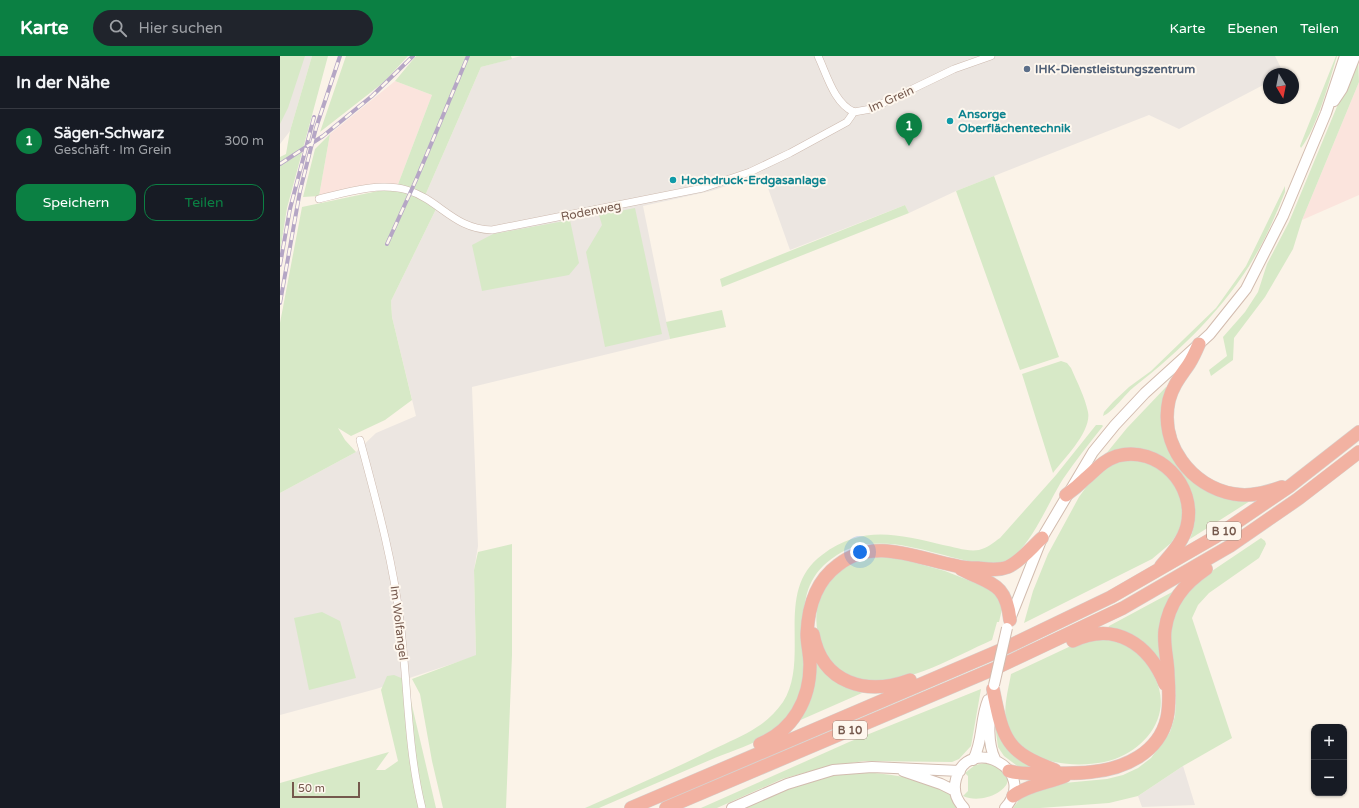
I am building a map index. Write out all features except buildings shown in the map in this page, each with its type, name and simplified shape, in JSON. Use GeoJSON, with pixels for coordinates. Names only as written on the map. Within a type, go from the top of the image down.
{"type":"FeatureCollection","features":[{"type":"Feature","properties":{"kind":"highway"},"geometry":{"type":"LineString","coordinates":[[1199,344],[1189,364],[1176,380],[1169,401],[1168,427],[1177,455],[1189,471],[1196,477],[1224,491],[1235,494],[1258,494],[1290,486]]}},
{"type":"Feature","properties":{"kind":"highway","name":"B 10"},"geometry":{"type":"LineString","coordinates":[[631,808],[738,761],[1001,650],[1064,621],[1155,574],[1215,538],[1290,486],[1359,432]]}},
{"type":"Feature","properties":{"kind":"highway","name":"B 10"},"geometry":{"type":"LineString","coordinates":[[666,808],[996,668],[1123,608],[1230,546],[1298,499],[1359,452]]}},
{"type":"Feature","properties":{"kind":"highway"},"geometry":{"type":"LineString","coordinates":[[1066,495],[1087,478],[1102,463],[1117,456],[1132,455],[1149,458],[1157,461],[1173,473],[1182,485],[1187,499],[1189,516],[1184,535],[1178,546],[1155,574]]}},
{"type":"Feature","properties":{"kind":"highway"},"geometry":{"type":"LineString","coordinates":[[738,761],[758,744],[786,727],[802,705],[809,679],[807,634],[814,596],[822,580],[844,560],[858,554],[874,550],[897,551],[958,567],[990,570],[1006,568],[1019,560],[1042,538]]}},
{"type":"Feature","properties":{"kind":"highway"},"geometry":{"type":"LineString","coordinates":[[1009,771],[1019,774],[1068,774],[1104,771],[1118,768],[1141,756],[1155,741],[1165,724],[1168,704],[1168,675],[1165,630],[1170,610],[1178,595],[1187,584],[1212,565],[1230,546]]}},
{"type":"Feature","properties":{"kind":"highway"},"geometry":{"type":"LineString","coordinates":[[958,567],[995,585],[1002,591],[1008,602],[1008,624]]}},
{"type":"Feature","properties":{"kind":"highway"},"geometry":{"type":"LineString","coordinates":[[810,620],[815,644],[822,658],[832,670],[850,682],[864,687],[882,688],[910,680],[943,674]]}},
{"type":"Feature","properties":{"kind":"highway"},"geometry":{"type":"LineString","coordinates":[[1034,650],[1070,642],[1094,634],[1114,634],[1133,642],[1149,655],[1159,670],[1168,690]]}},
{"type":"Feature","properties":{"kind":"highway"},"geometry":{"type":"LineString","coordinates":[[994,687],[1000,725],[1012,746],[1021,755],[1033,762],[1068,774]]}},
{"type":"Feature","properties":{"kind":"highway"},"geometry":{"type":"LineString","coordinates":[[1013,796],[1022,790],[1047,783],[1068,774]]}},
{"type":"Feature","properties":{"kind":"main road"},"geometry":{"type":"LineString","coordinates":[[1326,113],[1331,85],[1340,56]]}},
{"type":"Feature","properties":{"kind":"main road"},"geometry":{"type":"LineString","coordinates":[[995,759],[991,748],[990,732],[994,687],[1008,624],[1042,538],[1066,495],[1093,452],[1115,425],[1162,377],[1199,344],[1227,314],[1246,289],[1256,272],[1283,216],[1326,113],[1345,56]]}},
{"type":"Feature","properties":{"kind":"main road"},"geometry":{"type":"LineString","coordinates":[[1326,113],[1342,89],[1356,56]]}},
{"type":"Feature","properties":{"kind":"main road"},"geometry":{"type":"LineString","coordinates":[[973,760],[977,748],[983,713],[994,687]]}},
{"type":"Feature","properties":{"kind":"main road"},"geometry":{"type":"LineString","coordinates":[[964,808],[959,802],[955,791],[956,778],[960,771],[973,760],[985,757],[995,759],[1009,771],[1014,786],[1013,796],[1005,808]]}},
{"type":"Feature","properties":{"kind":"main road"},"geometry":{"type":"LineString","coordinates":[[732,808],[773,789],[811,775],[844,769],[893,768],[960,771]]}},
{"type":"Feature","properties":{"kind":"main road"},"geometry":{"type":"LineString","coordinates":[[893,768],[941,784],[955,791]]}},
{"type":"Feature","properties":{"kind":"street","name":"Im Grein"},"geometry":{"type":"LineString","coordinates":[[818,56],[839,99],[844,106],[854,112],[865,111],[954,69],[991,56]]}},
{"type":"Feature","properties":{"kind":"street","name":"Rodenweg"},"geometry":{"type":"LineString","coordinates":[[319,199],[349,192],[382,187],[397,187],[409,190],[424,198],[468,227],[492,230],[710,186],[750,172],[790,153],[847,122],[854,112]]}},
{"type":"Feature","properties":{"kind":"street","name":"Im Wolfangel"},"geometry":{"type":"LineString","coordinates":[[360,440],[396,590],[415,772],[422,808]]}},
{"type":"Feature","properties":{"kind":"shaded area"},"geometry":{"type":"Polygon","coordinates":[[[280,56],[312,56],[290,131],[280,144],[280,56]]]}},
{"type":"Feature","properties":{"kind":"shaded area"},"geometry":{"type":"Polygon","coordinates":[[[521,56],[1275,56],[1281,68],[1263,68],[1263,85],[1179,129],[1149,115],[956,191],[909,213],[905,205],[790,250],[763,174],[711,191],[643,206],[670,339],[472,387],[478,546],[474,570],[476,656],[376,689],[280,715],[280,493],[356,452],[376,433],[416,416],[392,317],[391,301],[437,207],[424,198],[481,67],[521,56]]]}},
{"type":"Feature","properties":{"kind":"shaded area"},"geometry":{"type":"Polygon","coordinates":[[[395,81],[432,95],[397,187],[319,196],[330,134],[395,81]]]}},
{"type":"Feature","properties":{"kind":"shaded area"},"geometry":{"type":"Polygon","coordinates":[[[1359,82],[1359,195],[1302,220],[1359,82]]]}},
{"type":"Feature","properties":{"kind":"shaded area"},"geometry":{"type":"Polygon","coordinates":[[[1183,766],[1195,805],[1142,807],[1138,796],[1183,766]]]}},
{"type":"Feature","properties":{"kind":"green space"},"geometry":{"type":"Polygon","coordinates":[[[280,56],[305,56],[288,108],[280,124],[280,56]]]}},
{"type":"Feature","properties":{"kind":"green space"},"geometry":{"type":"Polygon","coordinates":[[[312,56],[328,56],[287,208],[280,252],[280,157],[286,154],[290,131],[312,56]]]}},
{"type":"Feature","properties":{"kind":"green space"},"geometry":{"type":"Polygon","coordinates":[[[346,56],[408,56],[384,82],[320,132],[346,56]]]}},
{"type":"Feature","properties":{"kind":"green space"},"geometry":{"type":"Polygon","coordinates":[[[416,56],[511,56],[512,59],[481,67],[424,198],[437,207],[391,301],[392,317],[412,400],[385,420],[351,436],[338,428],[345,440],[356,452],[280,493],[280,323],[302,207],[397,187],[432,95],[395,81],[416,56]]]}},
{"type":"Feature","properties":{"kind":"green space"},"geometry":{"type":"Polygon","coordinates":[[[1336,56],[1322,104],[1307,139],[1301,148],[1300,146],[1336,56]]]}},
{"type":"Feature","properties":{"kind":"green space"},"geometry":{"type":"Polygon","coordinates":[[[1358,56],[1359,82],[1302,220],[1293,249],[1265,297],[1234,338],[1233,360],[1211,376],[1209,370],[1227,356],[1223,337],[1245,312],[1258,292],[1267,264],[1289,222],[1358,56]]]}},
{"type":"Feature","properties":{"kind":"green space"},"geometry":{"type":"Polygon","coordinates":[[[330,134],[319,196],[303,197],[315,149],[330,134]]]}},
{"type":"Feature","properties":{"kind":"green space"},"geometry":{"type":"Polygon","coordinates":[[[994,176],[1059,357],[1020,370],[956,191],[994,176]]]}},
{"type":"Feature","properties":{"kind":"green space"},"geometry":{"type":"Polygon","coordinates":[[[1285,186],[1285,192],[1275,217],[1255,256],[1243,275],[1216,311],[1169,358],[1130,390],[1111,411],[1103,416],[1104,412],[1113,402],[1129,387],[1151,371],[1216,308],[1246,266],[1285,186]]]}},
{"type":"Feature","properties":{"kind":"green space"},"geometry":{"type":"Polygon","coordinates":[[[905,205],[909,213],[722,287],[720,279],[905,205]]]}},
{"type":"Feature","properties":{"kind":"green space"},"geometry":{"type":"Polygon","coordinates":[[[635,208],[662,334],[605,347],[586,252],[602,225],[599,215],[635,208]]]}},
{"type":"Feature","properties":{"kind":"green space"},"geometry":{"type":"Polygon","coordinates":[[[570,220],[579,263],[569,275],[482,291],[472,245],[493,234],[570,220]]]}},
{"type":"Feature","properties":{"kind":"green space"},"geometry":{"type":"Polygon","coordinates":[[[722,310],[726,327],[670,339],[666,322],[722,310]]]}},
{"type":"Feature","properties":{"kind":"green space"},"geometry":{"type":"Polygon","coordinates":[[[1061,361],[1067,363],[1071,368],[1085,401],[1088,412],[1088,420],[1082,436],[1053,473],[1022,374],[1061,361]]]}},
{"type":"Feature","properties":{"kind":"green space"},"geometry":{"type":"Polygon","coordinates":[[[1166,387],[1168,388],[1166,396],[1187,475],[1201,487],[1216,494],[1250,501],[1190,539],[1194,527],[1194,508],[1187,490],[1170,463],[1105,455],[1127,428],[1166,387]]]}},
{"type":"Feature","properties":{"kind":"green space"},"geometry":{"type":"Polygon","coordinates":[[[1096,425],[1103,426],[1063,479],[1033,533],[1019,551],[1011,558],[996,563],[977,563],[908,546],[883,544],[859,546],[837,555],[820,569],[810,585],[805,602],[804,620],[806,656],[805,675],[801,693],[786,719],[771,733],[751,744],[599,808],[585,808],[666,772],[741,736],[761,725],[774,713],[783,702],[791,685],[794,666],[796,606],[799,587],[807,570],[822,555],[837,545],[852,539],[881,535],[911,538],[966,550],[979,550],[985,548],[1000,538],[1056,475],[1096,425]]]}},
{"type":"Feature","properties":{"kind":"green space"},"geometry":{"type":"Polygon","coordinates":[[[1127,459],[1151,462],[1177,483],[1184,511],[1180,529],[1171,543],[1152,559],[1024,623],[1033,591],[1048,554],[1079,497],[1097,472],[1115,461],[1127,459]]]}},
{"type":"Feature","properties":{"kind":"green space"},"geometry":{"type":"Polygon","coordinates":[[[1261,538],[1266,544],[1259,558],[1209,593],[1198,605],[1192,618],[1232,738],[1183,766],[1138,796],[1109,803],[1040,808],[1013,808],[1022,796],[1064,783],[1107,779],[1123,775],[1138,768],[1151,758],[1170,732],[1175,716],[1176,700],[1170,629],[1180,600],[1206,575],[1261,538]]]}},
{"type":"Feature","properties":{"kind":"green space"},"geometry":{"type":"Polygon","coordinates":[[[512,544],[512,655],[506,808],[443,808],[432,761],[420,694],[412,679],[476,655],[474,570],[478,552],[512,544]]]}},
{"type":"Feature","properties":{"kind":"green space"},"geometry":{"type":"Polygon","coordinates":[[[872,557],[898,558],[945,571],[993,590],[1003,605],[999,622],[997,622],[992,640],[931,668],[899,678],[864,682],[842,671],[829,658],[822,645],[816,622],[817,610],[824,589],[839,571],[849,564],[872,557]]]}},
{"type":"Feature","properties":{"kind":"green space"},"geometry":{"type":"Polygon","coordinates":[[[1174,591],[1162,663],[1108,628],[1109,626],[1174,591]]]}},
{"type":"Feature","properties":{"kind":"green space"},"geometry":{"type":"Polygon","coordinates":[[[322,612],[340,621],[356,678],[309,690],[294,618],[322,612]]]}},
{"type":"Feature","properties":{"kind":"green space"},"geometry":{"type":"Polygon","coordinates":[[[1097,638],[1128,646],[1144,657],[1159,689],[1161,702],[1155,726],[1139,745],[1128,753],[1115,759],[1102,762],[1071,764],[1056,762],[1027,752],[1017,743],[1009,731],[1007,724],[1005,710],[1011,674],[1073,645],[1097,638]]]}},
{"type":"Feature","properties":{"kind":"green space"},"geometry":{"type":"Polygon","coordinates":[[[815,659],[843,685],[862,693],[796,722],[815,659]]]}},
{"type":"Feature","properties":{"kind":"green space"},"geometry":{"type":"Polygon","coordinates":[[[394,675],[406,680],[436,808],[280,808],[280,783],[389,752],[376,770],[385,770],[398,761],[381,690],[387,676],[394,675]]]}},
{"type":"Feature","properties":{"kind":"green space"},"geometry":{"type":"Polygon","coordinates":[[[981,689],[971,746],[959,759],[952,762],[864,761],[825,767],[782,779],[717,808],[701,808],[849,742],[981,689]]]}},
{"type":"Feature","properties":{"kind":"green space"},"geometry":{"type":"Polygon","coordinates":[[[995,725],[1036,767],[1020,768],[1004,756],[998,747],[995,725]]]}},
{"type":"Feature","properties":{"kind":"green space"},"geometry":{"type":"Polygon","coordinates":[[[985,763],[1000,769],[1007,775],[1007,782],[1003,789],[985,798],[974,799],[963,796],[968,791],[968,776],[965,773],[975,765],[985,763]]]}},
{"type":"Feature","properties":{"kind":"green space"},"geometry":{"type":"Polygon","coordinates":[[[866,772],[911,778],[944,789],[950,794],[956,808],[742,808],[775,793],[820,777],[866,772]]]}},
{"type":"Feature","properties":{"kind":"railway"},"geometry":{"type":"LineString","coordinates":[[280,303],[300,191],[316,128],[340,56]]}},
{"type":"Feature","properties":{"kind":"railway"},"geometry":{"type":"LineString","coordinates":[[280,164],[323,136],[372,96],[413,56]]}},
{"type":"Feature","properties":{"kind":"railway"},"geometry":{"type":"LineString","coordinates":[[387,244],[416,180],[468,56]]}},
{"type":"Feature","properties":{"kind":"railway"},"geometry":{"type":"LineString","coordinates":[[280,265],[290,209],[314,117]]}},
{"type":"Feature","properties":{"kind":"place","name":"IHK-Dienstleistungszentrum"},"geometry":{"type":"Point","coordinates":[1027,69]}},
{"type":"Feature","properties":{"kind":"place","name":"Ansorge Oberflächentechnik"},"geometry":{"type":"Point","coordinates":[950,121]}},
{"type":"Feature","properties":{"kind":"place","name":"Sägen-Schwarz"},"geometry":{"type":"Point","coordinates":[909,146]}},
{"type":"Feature","properties":{"kind":"place","name":"Hochdruck-Erdgasanlage"},"geometry":{"type":"Point","coordinates":[673,180]}}]}
